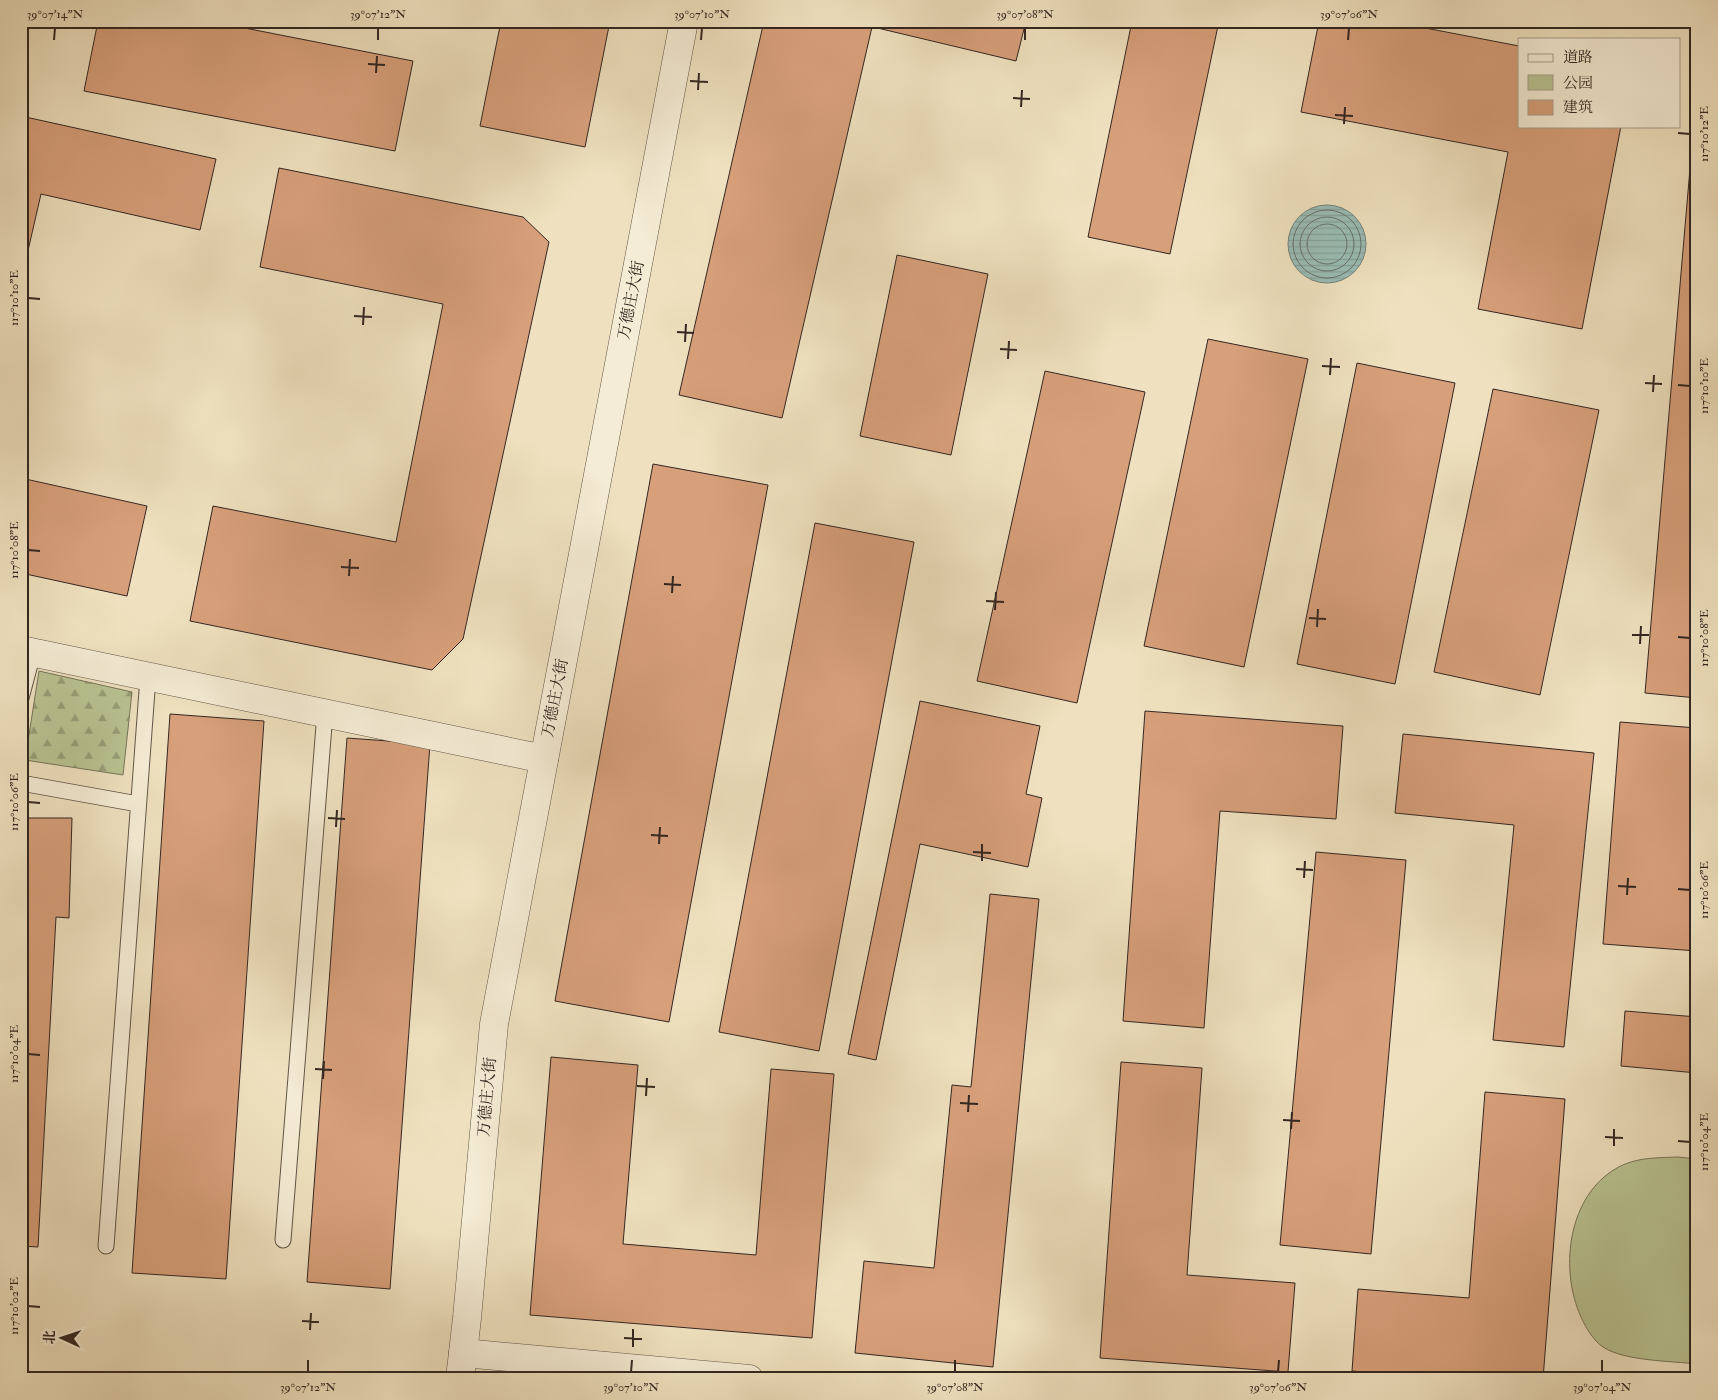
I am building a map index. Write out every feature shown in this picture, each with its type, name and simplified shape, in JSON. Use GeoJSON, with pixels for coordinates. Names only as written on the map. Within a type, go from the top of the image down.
{"type":"FeatureCollection","features":[{"type":"Feature","properties":{"kind":"street","name":"万德庄大街"},"geometry":{"type":"LineString","coordinates":[[462,1366],[494,1024],[684,21]]}},
{"type":"Feature","properties":{"kind":"street"},"geometry":{"type":"LineString","coordinates":[[27,652],[544,759]]}},
{"type":"Feature","properties":{"kind":"street"},"geometry":{"type":"LineString","coordinates":[[462,1366],[749,1379]]}},
{"type":"Feature","properties":{"kind":"lane"},"geometry":{"type":"LineString","coordinates":[[21,698],[27,652]]}},
{"type":"Feature","properties":{"kind":"lane"},"geometry":{"type":"LineString","coordinates":[[106,1246],[148,677]]}},
{"type":"Feature","properties":{"kind":"lane"},"geometry":{"type":"LineString","coordinates":[[283,1240],[325,713]]}},
{"type":"Feature","properties":{"kind":"lane"},"geometry":{"type":"LineString","coordinates":[[21,783],[138,804]]}},
{"type":"Feature","properties":{"kind":"green space"},"geometry":{"type":"Polygon","coordinates":[[[39,671],[132,692],[123,775],[25,760],[39,671]]]}},
{"type":"Feature","properties":{"kind":"green space"},"geometry":{"type":"Polygon","coordinates":[[[1678,1157],[1697,1159],[1697,1364],[1635,1358],[1612,1352],[1603,1347],[1593,1337],[1583,1321],[1574,1299],[1571,1279],[1570,1258],[1577,1218],[1585,1200],[1597,1184],[1612,1171],[1628,1163],[1644,1159],[1678,1157]]]}},
{"type":"Feature","properties":{"kind":"water"},"geometry":{"type":"Polygon","coordinates":[[[1327,205],[1342,208],[1359,222],[1363,229],[1366,244],[1363,259],[1349,276],[1342,280],[1327,283],[1312,280],[1295,266],[1291,259],[1288,244],[1291,229],[1305,212],[1312,208],[1327,205]]]}},
{"type":"Feature","properties":{"kind":"building"},"geometry":{"type":"Polygon","coordinates":[[[98,21],[209,21],[413,61],[395,151],[84,91],[98,21]]]}},
{"type":"Feature","properties":{"kind":"building"},"geometry":{"type":"Polygon","coordinates":[[[501,21],[610,21],[585,147],[480,126],[501,21]]]}},
{"type":"Feature","properties":{"kind":"building"},"geometry":{"type":"Polygon","coordinates":[[[764,21],[848,21],[872,27],[782,418],[679,395],[764,21]]]}},
{"type":"Feature","properties":{"kind":"building"},"geometry":{"type":"Polygon","coordinates":[[[848,21],[1026,21],[1016,61],[848,21]]]}},
{"type":"Feature","properties":{"kind":"building"},"geometry":{"type":"Polygon","coordinates":[[[1132,21],[1219,21],[1170,254],[1088,237],[1132,21]]]}},
{"type":"Feature","properties":{"kind":"building"},"geometry":{"type":"Polygon","coordinates":[[[1319,21],[1389,21],[1518,46],[1518,128],[1621,128],[1582,329],[1478,309],[1508,152],[1301,112],[1319,21]]]}},
{"type":"Feature","properties":{"kind":"building"},"geometry":{"type":"Polygon","coordinates":[[[21,116],[216,159],[200,230],[41,194],[21,281],[21,116]]]}},
{"type":"Feature","properties":{"kind":"building"},"geometry":{"type":"Polygon","coordinates":[[[1694,122],[1697,123],[1697,698],[1645,693],[1694,122]]]}},
{"type":"Feature","properties":{"kind":"building"},"geometry":{"type":"Polygon","coordinates":[[[279,168],[523,217],[549,242],[463,639],[432,670],[190,621],[213,506],[396,542],[443,304],[260,267],[279,168]]]}},
{"type":"Feature","properties":{"kind":"building"},"geometry":{"type":"Polygon","coordinates":[[[897,255],[988,274],[951,455],[860,436],[897,255]]]}},
{"type":"Feature","properties":{"kind":"building"},"geometry":{"type":"Polygon","coordinates":[[[1208,339],[1308,359],[1244,667],[1144,646],[1208,339]]]}},
{"type":"Feature","properties":{"kind":"building"},"geometry":{"type":"Polygon","coordinates":[[[1357,363],[1455,383],[1395,684],[1297,664],[1357,363]]]}},
{"type":"Feature","properties":{"kind":"building"},"geometry":{"type":"Polygon","coordinates":[[[1045,371],[1145,392],[1077,703],[977,681],[1045,371]]]}},
{"type":"Feature","properties":{"kind":"building"},"geometry":{"type":"Polygon","coordinates":[[[1493,389],[1599,410],[1540,695],[1434,672],[1493,389]]]}},
{"type":"Feature","properties":{"kind":"building"},"geometry":{"type":"Polygon","coordinates":[[[653,464],[768,485],[669,1022],[555,1001],[653,464]]]}},
{"type":"Feature","properties":{"kind":"building"},"geometry":{"type":"Polygon","coordinates":[[[21,478],[147,506],[127,596],[21,573],[21,478]]]}},
{"type":"Feature","properties":{"kind":"building"},"geometry":{"type":"Polygon","coordinates":[[[815,523],[914,542],[819,1051],[719,1032],[815,523]]]}},
{"type":"Feature","properties":{"kind":"building"},"geometry":{"type":"Polygon","coordinates":[[[920,701],[1040,726],[1026,794],[1042,798],[1028,867],[920,844],[876,1060],[848,1054],[920,701]]]}},
{"type":"Feature","properties":{"kind":"building"},"geometry":{"type":"Polygon","coordinates":[[[1145,711],[1343,726],[1336,819],[1220,811],[1204,1028],[1123,1021],[1145,711]]]}},
{"type":"Feature","properties":{"kind":"building"},"geometry":{"type":"Polygon","coordinates":[[[170,714],[264,721],[226,1279],[132,1273],[170,714]]]}},
{"type":"Feature","properties":{"kind":"building"},"geometry":{"type":"Polygon","coordinates":[[[1620,722],[1697,728],[1697,951],[1603,944],[1620,722]]]}},
{"type":"Feature","properties":{"kind":"building"},"geometry":{"type":"Polygon","coordinates":[[[1403,734],[1594,753],[1564,1047],[1493,1040],[1514,825],[1395,813],[1403,734]]]}},
{"type":"Feature","properties":{"kind":"building"},"geometry":{"type":"Polygon","coordinates":[[[347,738],[430,744],[390,1289],[307,1282],[347,738]]]}},
{"type":"Feature","properties":{"kind":"building"},"geometry":{"type":"Polygon","coordinates":[[[21,818],[72,818],[69,918],[56,917],[38,1247],[21,1246],[21,818]]]}},
{"type":"Feature","properties":{"kind":"building"},"geometry":{"type":"Polygon","coordinates":[[[1316,852],[1406,860],[1371,1254],[1280,1245],[1316,852]]]}},
{"type":"Feature","properties":{"kind":"building"},"geometry":{"type":"Polygon","coordinates":[[[990,894],[1039,899],[993,1367],[855,1353],[864,1261],[934,1268],[952,1085],[971,1087],[990,894]]]}},
{"type":"Feature","properties":{"kind":"building"},"geometry":{"type":"Polygon","coordinates":[[[1625,1011],[1697,1017],[1697,1073],[1621,1066],[1625,1011]]]}},
{"type":"Feature","properties":{"kind":"building"},"geometry":{"type":"Polygon","coordinates":[[[551,1057],[638,1065],[623,1244],[756,1255],[771,1069],[834,1074],[812,1338],[530,1315],[551,1057]]]}},
{"type":"Feature","properties":{"kind":"building"},"geometry":{"type":"Polygon","coordinates":[[[1121,1062],[1202,1068],[1187,1275],[1295,1283],[1288,1372],[1100,1358],[1121,1062]]]}},
{"type":"Feature","properties":{"kind":"building"},"geometry":{"type":"Polygon","coordinates":[[[1485,1092],[1565,1099],[1543,1379],[1443,1379],[1352,1371],[1358,1289],[1469,1298],[1485,1092]]]}}]}
